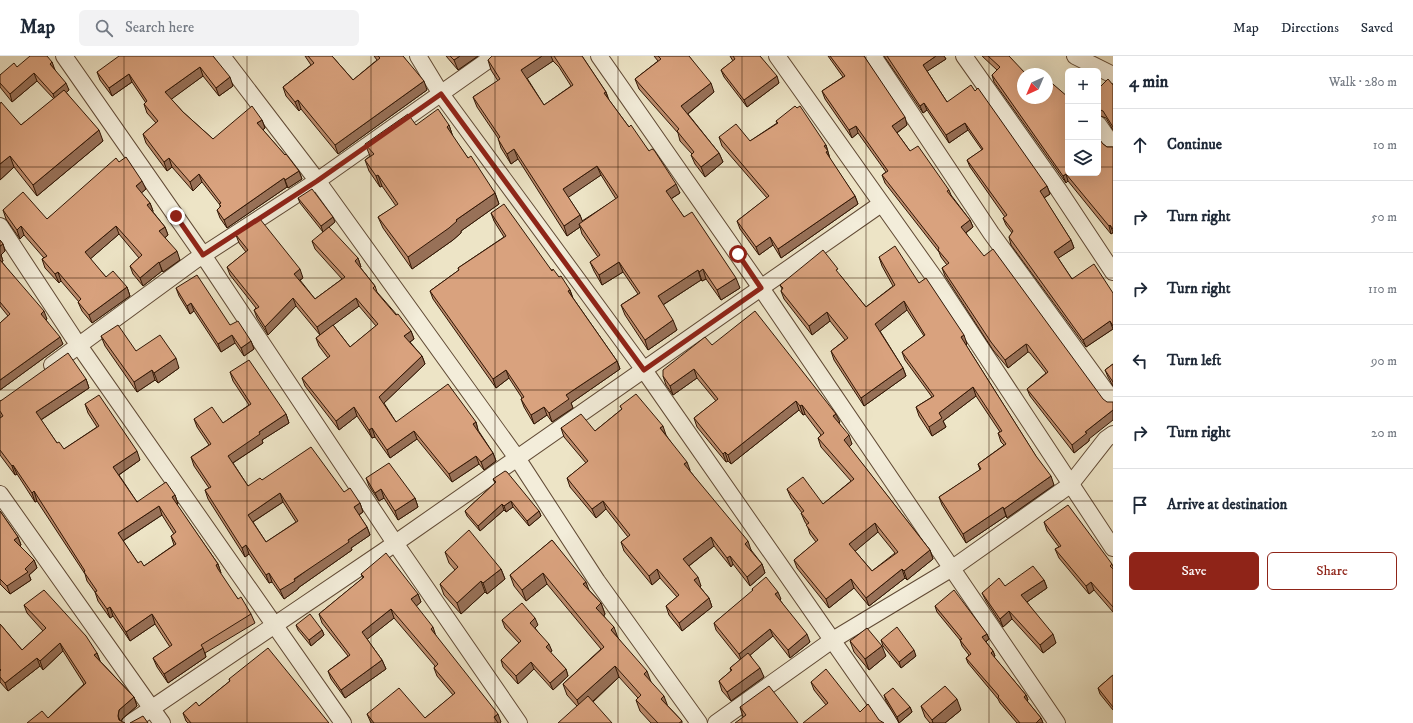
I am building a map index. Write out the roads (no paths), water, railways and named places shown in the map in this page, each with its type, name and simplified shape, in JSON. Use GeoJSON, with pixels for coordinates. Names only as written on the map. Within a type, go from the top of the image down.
{"type":"FeatureCollection","features":[{"type":"Feature","properties":{"kind":"street"},"geometry":{"type":"LineString","coordinates":[[64,56],[203,255],[395,543],[519,723]]}},
{"type":"Feature","properties":{"kind":"street"},"geometry":{"type":"LineString","coordinates":[[222,56],[317,181],[517,458],[597,581],[699,723]]}},
{"type":"Feature","properties":{"kind":"street"},"geometry":{"type":"LineString","coordinates":[[418,56],[441,94],[644,370],[833,639],[890,723]]}},
{"type":"Feature","properties":{"kind":"street"},"geometry":{"type":"LineString","coordinates":[[38,375],[80,346],[203,255],[317,181],[494,56]]}},
{"type":"Feature","properties":{"kind":"street"},"geometry":{"type":"LineString","coordinates":[[599,56],[761,288],[953,568],[1056,723]]}},
{"type":"Feature","properties":{"kind":"street"},"geometry":{"type":"LineString","coordinates":[[777,56],[936,280],[1113,548]]}},
{"type":"Feature","properties":{"kind":"street"},"geometry":{"type":"LineString","coordinates":[[873,56],[991,233],[1113,401]]}},
{"type":"Feature","properties":{"kind":"street"},"geometry":{"type":"LineString","coordinates":[[964,56],[1058,189],[1113,272]]}},
{"type":"Feature","properties":{"kind":"street"},"geometry":{"type":"LineString","coordinates":[[1068,56],[1072,68]]}},
{"type":"Feature","properties":{"kind":"street"},"geometry":{"type":"LineString","coordinates":[[1075,56],[1113,75]]}},
{"type":"Feature","properties":{"kind":"street"},"geometry":{"type":"LineString","coordinates":[[1101,128],[1113,146]]}},
{"type":"Feature","properties":{"kind":"street"},"geometry":{"type":"LineString","coordinates":[[130,723],[395,543],[881,204]]}},
{"type":"Feature","properties":{"kind":"street"},"geometry":{"type":"LineString","coordinates":[[0,226],[80,346],[343,723]]}},
{"type":"Feature","properties":{"kind":"street"},"geometry":{"type":"LineString","coordinates":[[716,723],[833,639],[953,568],[1070,485],[1106,438],[1113,434]]}},
{"type":"Feature","properties":{"kind":"street"},"geometry":{"type":"LineString","coordinates":[[0,494],[162,723]]}}]}
